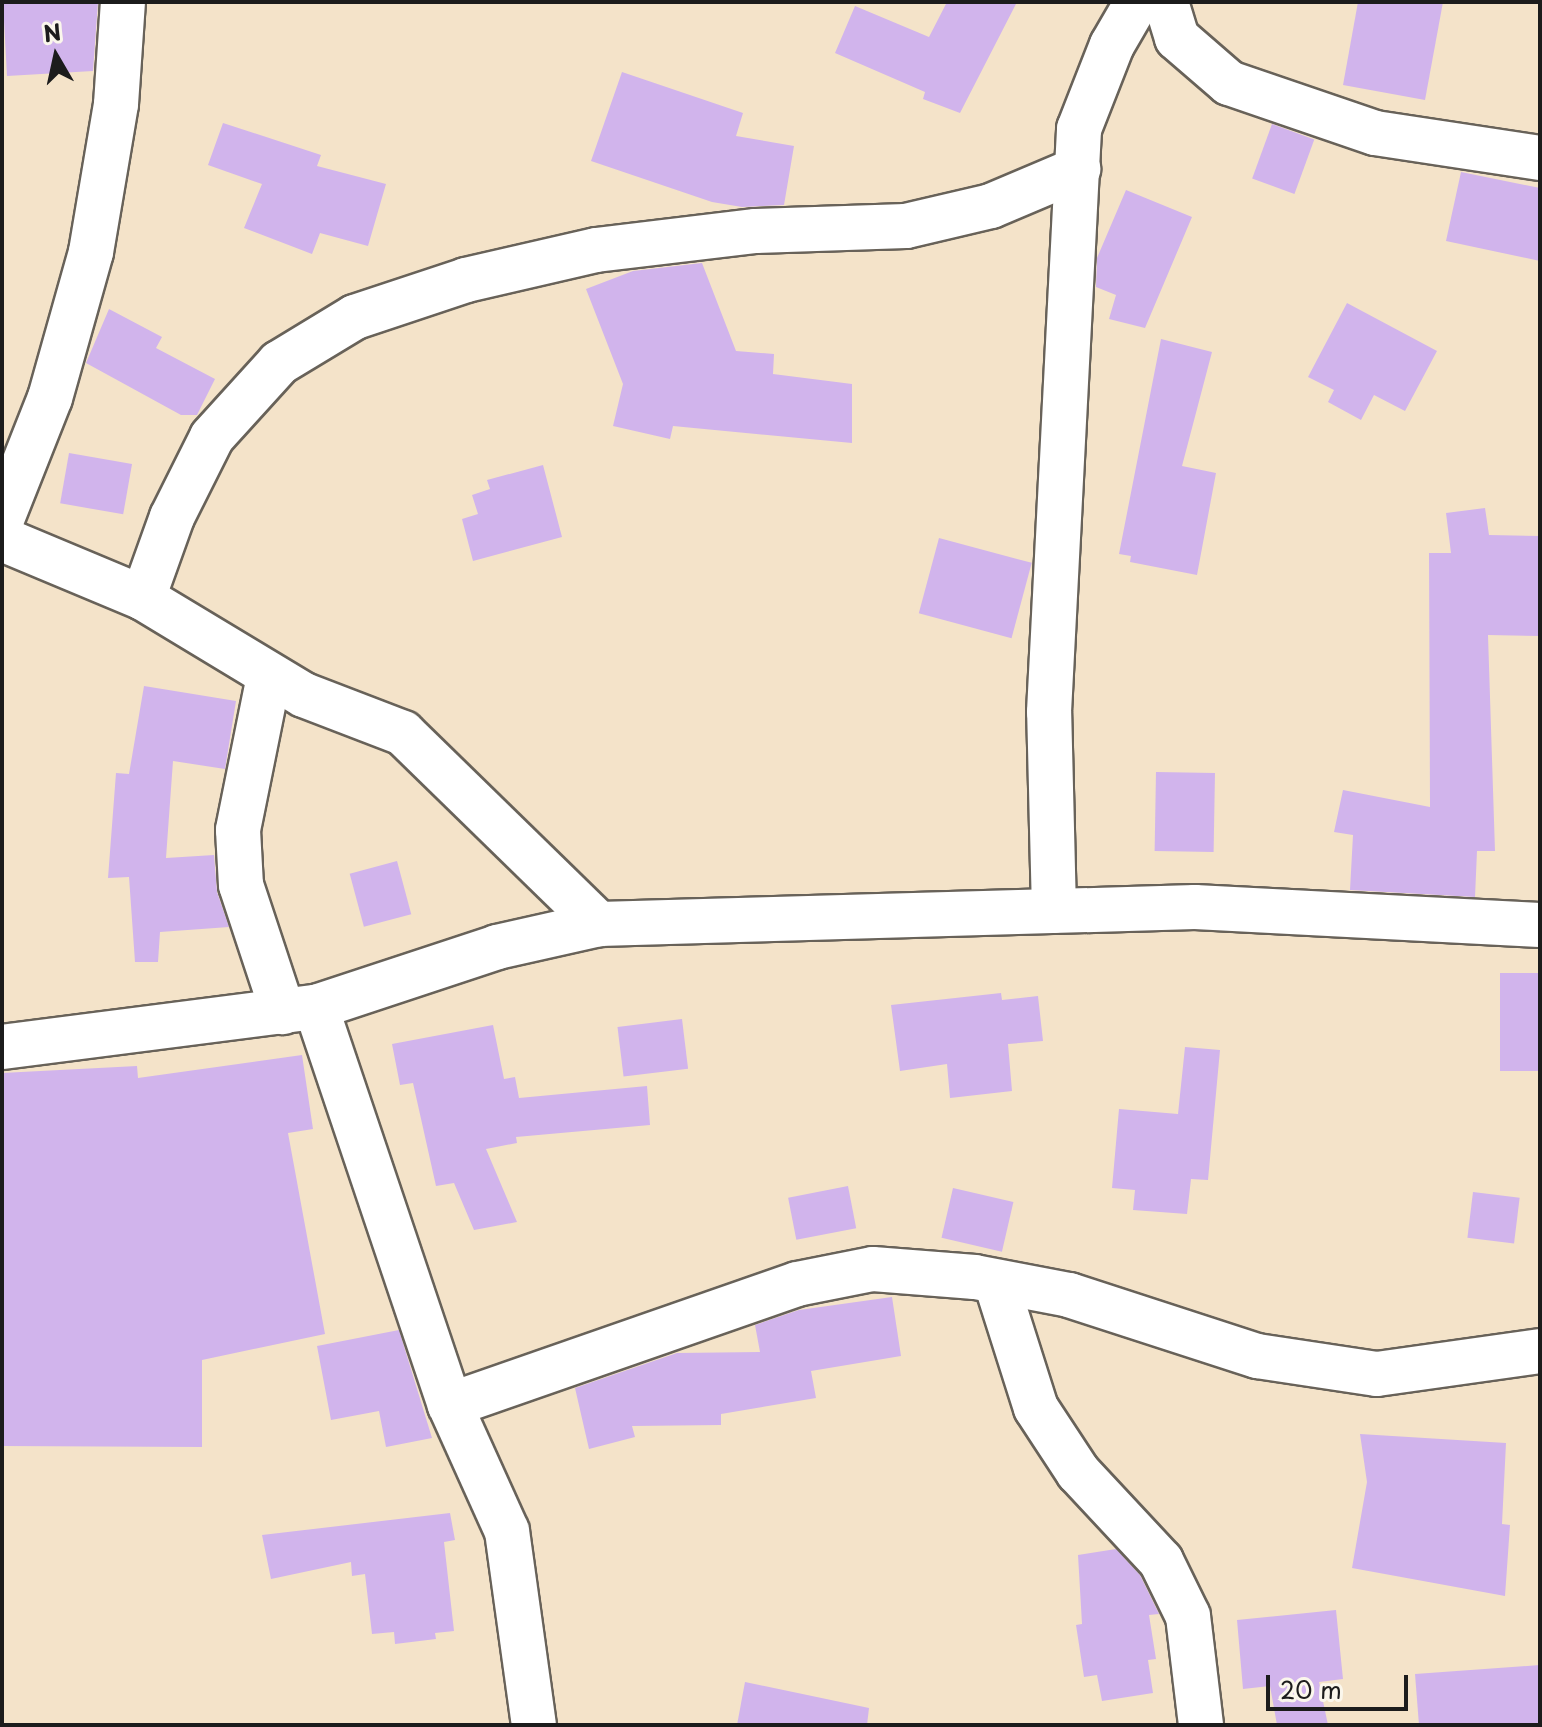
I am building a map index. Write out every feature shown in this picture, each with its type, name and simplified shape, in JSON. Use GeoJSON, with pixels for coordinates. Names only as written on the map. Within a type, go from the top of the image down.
{"type":"FeatureCollection","features":[{"type":"Feature","properties":{"kind":"street"},"geometry":{"type":"LineString","coordinates":[[2,519],[50,398],[91,252],[116,104],[123,2]]}},
{"type":"Feature","properties":{"kind":"street"},"geometry":{"type":"LineString","coordinates":[[1054,911],[1049,712],[1079,129],[1112,45],[1137,2]]}},
{"type":"Feature","properties":{"kind":"street"},"geometry":{"type":"LineString","coordinates":[[1166,2],[1177,38],[1229,83],[1375,133],[1540,158]]}},
{"type":"Feature","properties":{"kind":"street"},"geometry":{"type":"LineString","coordinates":[[143,598],[172,517],[212,437],[279,363],[355,317],[466,280],[596,250],[756,231],[906,226],[991,206],[1078,169]]}},
{"type":"Feature","properties":{"kind":"street"},"geometry":{"type":"LineString","coordinates":[[2,539],[143,598],[304,695],[403,733],[599,924]]}},
{"type":"Feature","properties":{"kind":"street"},"geometry":{"type":"LineString","coordinates":[[269,676],[238,830],[241,885],[299,1010],[450,1405],[507,1531],[534,1725]]}},
{"type":"Feature","properties":{"kind":"street"},"geometry":{"type":"LineString","coordinates":[[2,1047],[299,1010],[497,947],[599,924],[1195,907],[1540,925]]}},
{"type":"Feature","properties":{"kind":"street"},"geometry":{"type":"LineString","coordinates":[[450,1405],[797,1284],[873,1269],[996,1282],[1069,1295],[1257,1356],[1377,1374],[1540,1351]]}},
{"type":"Feature","properties":{"kind":"street"},"geometry":{"type":"LineString","coordinates":[[996,1282],[1036,1408],[1078,1472],[1161,1561],[1188,1616],[1201,1725]]}},
{"type":"Feature","properties":{"kind":"building"},"geometry":{"type":"Polygon","coordinates":[[[3,2],[98,2],[93,71],[7,76],[3,2]]]}},
{"type":"Feature","properties":{"kind":"building"},"geometry":{"type":"Polygon","coordinates":[[[947,2],[1017,2],[960,113],[923,99],[925,92],[835,53],[855,6],[929,37],[947,2]]]}},
{"type":"Feature","properties":{"kind":"building"},"geometry":{"type":"Polygon","coordinates":[[[1358,2],[1443,2],[1425,100],[1343,85],[1358,2]]]}},
{"type":"Feature","properties":{"kind":"building"},"geometry":{"type":"Polygon","coordinates":[[[622,72],[743,113],[736,136],[794,146],[784,205],[742,207],[712,202],[591,161],[622,72]]]}},
{"type":"Feature","properties":{"kind":"building"},"geometry":{"type":"Polygon","coordinates":[[[223,123],[321,155],[317,166],[386,184],[368,246],[320,233],[312,254],[244,228],[262,184],[208,165],[223,123]]]}},
{"type":"Feature","properties":{"kind":"building"},"geometry":{"type":"Polygon","coordinates":[[[1272,124],[1314,139],[1294,194],[1252,179],[1272,124]]]}},
{"type":"Feature","properties":{"kind":"building"},"geometry":{"type":"Polygon","coordinates":[[[1461,172],[1540,188],[1540,261],[1446,241],[1461,172]]]}},
{"type":"Feature","properties":{"kind":"building"},"geometry":{"type":"Polygon","coordinates":[[[1126,190],[1192,217],[1145,328],[1109,319],[1116,295],[1096,287],[1097,258],[1126,190]]]}},
{"type":"Feature","properties":{"kind":"building"},"geometry":{"type":"Polygon","coordinates":[[[702,263],[736,351],[774,354],[773,374],[852,384],[852,443],[673,426],[670,439],[613,426],[623,384],[586,289],[633,271],[702,263]]]}},
{"type":"Feature","properties":{"kind":"building"},"geometry":{"type":"Polygon","coordinates":[[[1347,303],[1437,351],[1405,411],[1374,395],[1361,420],[1328,402],[1334,390],[1308,377],[1347,303]]]}},
{"type":"Feature","properties":{"kind":"building"},"geometry":{"type":"Polygon","coordinates":[[[109,309],[162,337],[156,348],[215,379],[197,415],[181,415],[86,363],[109,309]]]}},
{"type":"Feature","properties":{"kind":"building"},"geometry":{"type":"Polygon","coordinates":[[[1161,339],[1212,352],[1182,466],[1216,473],[1197,575],[1130,562],[1131,556],[1119,554],[1161,339]]]}},
{"type":"Feature","properties":{"kind":"building"},"geometry":{"type":"Polygon","coordinates":[[[69,453],[132,464],[123,514],[60,503],[69,453]]]}},
{"type":"Feature","properties":{"kind":"building"},"geometry":{"type":"Polygon","coordinates":[[[543,465],[562,537],[473,561],[462,519],[478,514],[472,495],[490,489],[487,480],[543,465]]]}},
{"type":"Feature","properties":{"kind":"building"},"geometry":{"type":"Polygon","coordinates":[[[1485,508],[1489,535],[1540,536],[1540,636],[1488,635],[1495,851],[1477,851],[1475,897],[1350,890],[1353,835],[1334,832],[1343,790],[1430,807],[1429,553],[1451,553],[1446,513],[1485,508]]]}},
{"type":"Feature","properties":{"kind":"building"},"geometry":{"type":"Polygon","coordinates":[[[939,538],[1032,563],[1012,638],[919,613],[939,538]]]}},
{"type":"Feature","properties":{"kind":"building"},"geometry":{"type":"Polygon","coordinates":[[[144,686],[236,701],[225,769],[173,761],[166,858],[214,855],[217,892],[229,927],[160,932],[158,962],[135,962],[129,877],[108,878],[116,773],[129,774],[144,686]]]}},
{"type":"Feature","properties":{"kind":"building"},"geometry":{"type":"Polygon","coordinates":[[[1156,772],[1215,773],[1214,852],[1155,851],[1156,772]]]}},
{"type":"Feature","properties":{"kind":"building"},"geometry":{"type":"Polygon","coordinates":[[[397,861],[411,914],[364,927],[350,874],[397,861]]]}},
{"type":"Feature","properties":{"kind":"building"},"geometry":{"type":"Polygon","coordinates":[[[1500,973],[1540,973],[1540,1071],[1500,1071],[1500,973]]]}},
{"type":"Feature","properties":{"kind":"building"},"geometry":{"type":"Polygon","coordinates":[[[1001,993],[1002,1000],[1038,996],[1043,1041],[1008,1044],[1012,1091],[950,1098],[947,1064],[900,1071],[891,1005],[1001,993]]]}},
{"type":"Feature","properties":{"kind":"building"},"geometry":{"type":"Polygon","coordinates":[[[682,1019],[688,1069],[624,1077],[617,1027],[682,1019]]]}},
{"type":"Feature","properties":{"kind":"building"},"geometry":{"type":"Polygon","coordinates":[[[493,1025],[504,1079],[515,1077],[519,1098],[647,1086],[650,1125],[516,1137],[517,1143],[486,1149],[517,1222],[474,1230],[454,1183],[436,1186],[413,1083],[400,1085],[392,1044],[493,1025]]]}},
{"type":"Feature","properties":{"kind":"building"},"geometry":{"type":"Polygon","coordinates":[[[1185,1047],[1220,1050],[1208,1180],[1191,1179],[1187,1214],[1133,1210],[1135,1190],[1112,1188],[1119,1109],[1178,1114],[1185,1047]]]}},
{"type":"Feature","properties":{"kind":"building"},"geometry":{"type":"Polygon","coordinates":[[[302,1055],[313,1129],[288,1133],[325,1334],[202,1360],[202,1447],[2,1446],[2,1073],[137,1066],[138,1078],[302,1055]]]}},
{"type":"Feature","properties":{"kind":"building"},"geometry":{"type":"Polygon","coordinates":[[[848,1186],[856,1228],[796,1240],[788,1198],[848,1186]]]}},
{"type":"Feature","properties":{"kind":"building"},"geometry":{"type":"Polygon","coordinates":[[[953,1188],[1013,1202],[1002,1252],[942,1238],[953,1188]]]}},
{"type":"Feature","properties":{"kind":"building"},"geometry":{"type":"Polygon","coordinates":[[[1473,1192],[1520,1198],[1514,1243],[1467,1238],[1473,1192]]]}},
{"type":"Feature","properties":{"kind":"building"},"geometry":{"type":"Polygon","coordinates":[[[892,1297],[901,1356],[811,1371],[816,1398],[721,1414],[721,1425],[632,1426],[635,1437],[589,1449],[575,1388],[677,1353],[760,1352],[755,1325],[799,1310],[892,1297]]]}},
{"type":"Feature","properties":{"kind":"building"},"geometry":{"type":"Polygon","coordinates":[[[399,1330],[432,1438],[386,1447],[379,1411],[331,1420],[317,1346],[399,1330]]]}},
{"type":"Feature","properties":{"kind":"building"},"geometry":{"type":"Polygon","coordinates":[[[1360,1434],[1506,1443],[1502,1524],[1510,1525],[1505,1596],[1352,1568],[1367,1482],[1360,1434]]]}},
{"type":"Feature","properties":{"kind":"building"},"geometry":{"type":"Polygon","coordinates":[[[450,1513],[455,1540],[444,1542],[454,1631],[435,1633],[436,1639],[395,1644],[394,1632],[372,1634],[365,1574],[352,1576],[351,1562],[271,1579],[262,1535],[450,1513]]]}},
{"type":"Feature","properties":{"kind":"building"},"geometry":{"type":"Polygon","coordinates":[[[1116,1549],[1140,1575],[1159,1614],[1149,1615],[1156,1659],[1148,1660],[1153,1693],[1102,1701],[1097,1675],[1084,1677],[1076,1625],[1082,1624],[1078,1555],[1116,1549]]]}},
{"type":"Feature","properties":{"kind":"building"},"geometry":{"type":"Polygon","coordinates":[[[1336,1610],[1343,1679],[1319,1682],[1328,1725],[1277,1725],[1270,1686],[1243,1689],[1237,1620],[1336,1610]]]}},
{"type":"Feature","properties":{"kind":"building"},"geometry":{"type":"Polygon","coordinates":[[[1540,1665],[1540,1725],[1419,1725],[1415,1674],[1540,1665]]]}},
{"type":"Feature","properties":{"kind":"building"},"geometry":{"type":"Polygon","coordinates":[[[745,1682],[869,1708],[867,1725],[737,1725],[745,1682]]]}}]}
